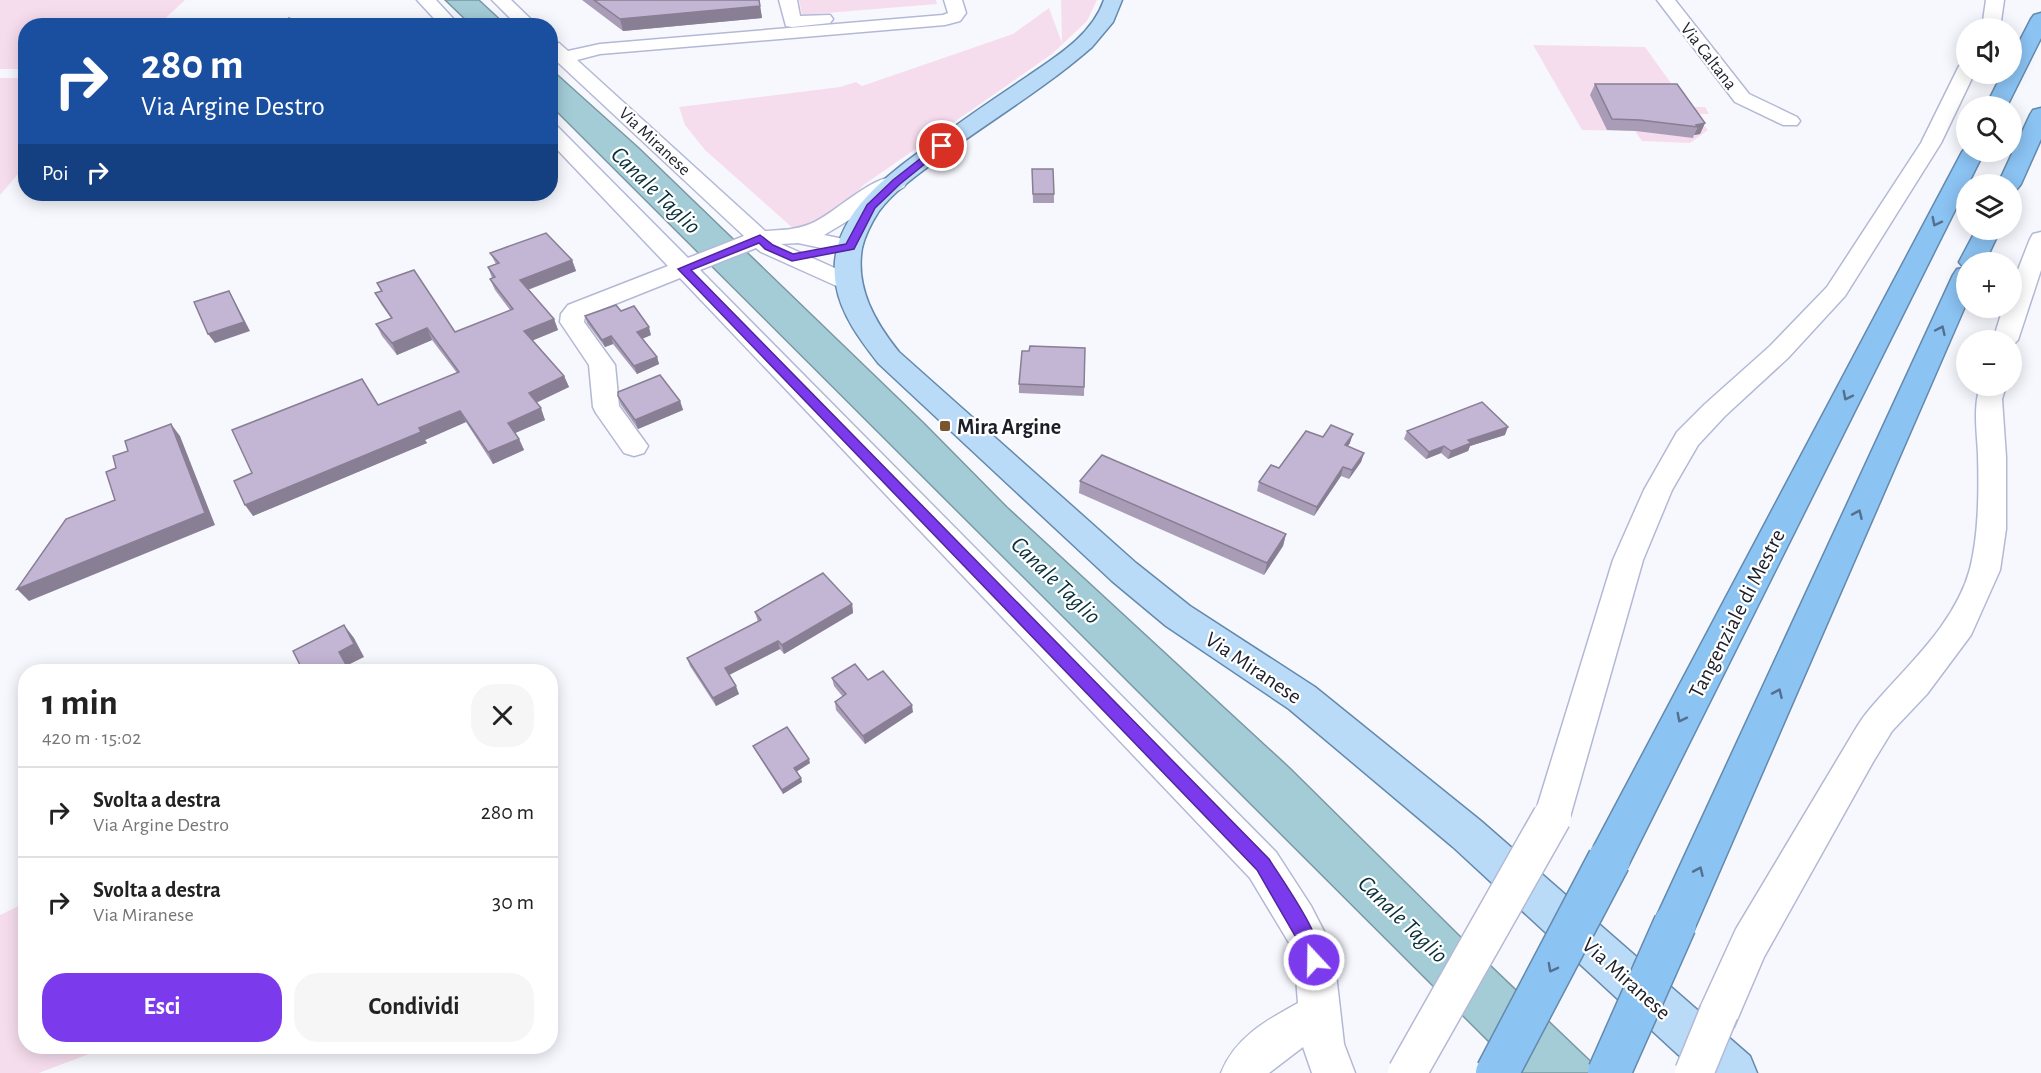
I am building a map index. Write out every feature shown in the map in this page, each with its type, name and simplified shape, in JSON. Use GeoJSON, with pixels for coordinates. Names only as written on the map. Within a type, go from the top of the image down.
{"type":"FeatureCollection","features":[{"type":"Feature","properties":{"kind":"highway"},"geometry":{"type":"LineString","coordinates":[[2001,96],[2041,19]]}},
{"type":"Feature","properties":{"kind":"highway"},"geometry":{"type":"LineString","coordinates":[[2014,174],[2041,115]]}},
{"type":"Feature","properties":{"kind":"highway","name":"Tangenziale di Mestre"},"geometry":{"type":"LineString","coordinates":[[1497,1073],[1968,162]]}},
{"type":"Feature","properties":{"kind":"highway"},"geometry":{"type":"LineString","coordinates":[[1609,1073],[1956,297]]}},
{"type":"Feature","properties":{"kind":"main road"},"geometry":{"type":"LineString","coordinates":[[849,283],[850,247],[870,207],[896,182],[1070,55],[1100,25],[1113,0]]}},
{"type":"Feature","properties":{"kind":"main road","name":"Via Miranese"},"geometry":{"type":"LineString","coordinates":[[849,283],[857,314],[875,342],[889,358],[1124,572],[1178,616],[1302,698],[1467,834],[1733,1073]]}},
{"type":"Feature","properties":{"kind":"street"},"geometry":{"type":"LineString","coordinates":[[426,0],[443,18]]}},
{"type":"Feature","properties":{"kind":"street"},"geometry":{"type":"LineString","coordinates":[[501,0],[520,18]]}},
{"type":"Feature","properties":{"kind":"street"},"geometry":{"type":"LineString","coordinates":[[788,0],[792,22],[951,9]]}},
{"type":"Feature","properties":{"kind":"street","name":"Via Caltana"},"geometry":{"type":"LineString","coordinates":[[1666,0],[1742,98],[1774,114]]}},
{"type":"Feature","properties":{"kind":"street"},"geometry":{"type":"LineString","coordinates":[[1992,18],[1995,0]]}},
{"type":"Feature","properties":{"kind":"street"},"geometry":{"type":"LineString","coordinates":[[558,51],[600,49],[951,9]]}},
{"type":"Feature","properties":{"kind":"street","name":"Via Miranese"},"geometry":{"type":"LineString","coordinates":[[558,52],[754,241],[769,247],[795,247],[849,283]]}},
{"type":"Feature","properties":{"kind":"street"},"geometry":{"type":"LineString","coordinates":[[1407,1073],[1552,818],[1629,560],[1658,490],[1688,439],[1715,410],[1779,352],[1836,291],[1930,142],[1959,84]]}},
{"type":"Feature","properties":{"kind":"street"},"geometry":{"type":"LineString","coordinates":[[558,138],[693,266],[1263,865],[1311,945],[1318,1016],[1328,1063],[1334,1073]]}},
{"type":"Feature","properties":{"kind":"street"},"geometry":{"type":"LineString","coordinates":[[795,247],[859,202],[896,182]]}},
{"type":"Feature","properties":{"kind":"street"},"geometry":{"type":"LineString","coordinates":[[2008,330],[2041,239]]}},
{"type":"Feature","properties":{"kind":"street"},"geometry":{"type":"LineString","coordinates":[[634,446],[606,407],[602,365],[572,322],[573,314],[577,310],[754,241]]}},
{"type":"Feature","properties":{"kind":"street"},"geometry":{"type":"LineString","coordinates":[[795,247],[850,247]]}},
{"type":"Feature","properties":{"kind":"street"},"geometry":{"type":"LineString","coordinates":[[1694,1073],[1750,943],[1860,751],[1880,721],[1915,684],[1960,626],[1985,570],[1991,529],[1990,396]]}},
{"type":"Feature","properties":{"kind":"street"},"geometry":{"type":"LineString","coordinates":[[1242,1073],[1247,1064],[1282,1034],[1318,1016]]}},
{"type":"Feature","properties":{"kind":"shaded area"},"geometry":{"type":"Polygon","coordinates":[[[0,0],[185,0],[166,18],[18,18],[18,69],[0,69],[0,0]]]}},
{"type":"Feature","properties":{"kind":"shaded area"},"geometry":{"type":"Polygon","coordinates":[[[799,0],[936,0],[937,4],[802,15],[799,0]]]}},
{"type":"Feature","properties":{"kind":"shaded area"},"geometry":{"type":"Polygon","coordinates":[[[1061,0],[1097,0],[1087,21],[1052,54],[865,184],[831,215],[796,231],[705,150],[685,125],[679,107],[840,87],[856,82],[862,86],[1013,34],[1049,8],[1062,43],[1061,0]]]}},
{"type":"Feature","properties":{"kind":"shaded area"},"geometry":{"type":"Polygon","coordinates":[[[1533,45],[1645,47],[1688,107],[1705,107],[1709,114],[1694,114],[1708,130],[1690,143],[1642,141],[1635,131],[1582,130],[1533,45]]]}},
{"type":"Feature","properties":{"kind":"shaded area"},"geometry":{"type":"Polygon","coordinates":[[[0,78],[18,78],[18,174],[0,195],[0,78]]]}},
{"type":"Feature","properties":{"kind":"shaded area"},"geometry":{"type":"Polygon","coordinates":[[[18,906],[18,1054],[89,1054],[39,1073],[0,1073],[0,915],[18,906]]]}},
{"type":"Feature","properties":{"kind":"water"},"geometry":{"type":"Polygon","coordinates":[[[445,0],[479,0],[498,18],[464,18],[445,0]]]}},
{"type":"Feature","properties":{"kind":"water","name":"Canale Taglio"},"geometry":{"type":"Polygon","coordinates":[[[558,75],[639,148],[924,423],[1007,507],[1290,768],[1603,1073],[1520,1073],[558,113],[558,75]]]}},
{"type":"Feature","properties":{"kind":"building"},"geometry":{"type":"Polygon","coordinates":[[[594,0],[759,0],[760,6],[620,19],[594,0]]]}},
{"type":"Feature","properties":{"kind":"building"},"geometry":{"type":"Polygon","coordinates":[[[1595,84],[1677,84],[1705,123],[1696,125],[1698,127],[1612,119],[1595,84]]]}},
{"type":"Feature","properties":{"kind":"building"},"geometry":{"type":"Polygon","coordinates":[[[1032,169],[1053,169],[1054,194],[1033,194],[1032,169]]]}},
{"type":"Feature","properties":{"kind":"building"},"geometry":{"type":"Polygon","coordinates":[[[546,233],[572,260],[520,280],[554,319],[524,331],[564,376],[529,393],[541,408],[508,423],[519,439],[488,452],[460,411],[419,428],[421,432],[245,505],[234,481],[252,473],[232,430],[362,379],[378,405],[459,372],[427,328],[392,343],[376,324],[392,318],[375,293],[382,291],[377,283],[414,270],[455,332],[513,309],[490,279],[495,277],[488,267],[499,263],[490,253],[546,233]]]}},
{"type":"Feature","properties":{"kind":"building"},"geometry":{"type":"Polygon","coordinates":[[[229,291],[244,322],[208,334],[194,302],[229,291]]]}},
{"type":"Feature","properties":{"kind":"building"},"geometry":{"type":"Polygon","coordinates":[[[616,305],[621,311],[634,306],[649,327],[637,332],[657,357],[634,366],[611,336],[602,340],[585,316],[616,305]]]}},
{"type":"Feature","properties":{"kind":"building"},"geometry":{"type":"Polygon","coordinates":[[[1030,346],[1085,348],[1084,387],[1019,384],[1022,351],[1029,351],[1030,346]]]}},
{"type":"Feature","properties":{"kind":"building"},"geometry":{"type":"Polygon","coordinates":[[[660,375],[680,401],[635,420],[618,396],[618,392],[660,375]]]}},
{"type":"Feature","properties":{"kind":"building"},"geometry":{"type":"Polygon","coordinates":[[[1482,402],[1508,427],[1468,440],[1471,443],[1451,451],[1444,446],[1429,452],[1407,431],[1482,402]]]}},
{"type":"Feature","properties":{"kind":"building"},"geometry":{"type":"Polygon","coordinates":[[[171,424],[205,513],[17,589],[66,519],[115,500],[106,472],[116,468],[113,456],[128,451],[125,441],[171,424]]]}},
{"type":"Feature","properties":{"kind":"building"},"geometry":{"type":"Polygon","coordinates":[[[1331,425],[1353,434],[1345,445],[1364,453],[1352,470],[1343,467],[1317,507],[1259,482],[1271,465],[1279,468],[1306,431],[1323,437],[1331,425]]]}},
{"type":"Feature","properties":{"kind":"building"},"geometry":{"type":"Polygon","coordinates":[[[1102,455],[1286,534],[1267,563],[1080,481],[1102,455]]]}},
{"type":"Feature","properties":{"kind":"building"},"geometry":{"type":"Polygon","coordinates":[[[823,573],[852,604],[782,645],[778,641],[725,668],[736,686],[713,698],[687,658],[761,620],[755,612],[823,573]]]}},
{"type":"Feature","properties":{"kind":"building"},"geometry":{"type":"Polygon","coordinates":[[[344,625],[354,644],[339,652],[346,664],[300,664],[293,651],[344,625]]]}},
{"type":"Feature","properties":{"kind":"building"},"geometry":{"type":"Polygon","coordinates":[[[855,664],[868,680],[883,671],[912,705],[863,736],[835,702],[846,694],[832,678],[855,664]]]}},
{"type":"Feature","properties":{"kind":"building"},"geometry":{"type":"Polygon","coordinates":[[[787,727],[809,759],[794,768],[801,778],[782,790],[753,746],[787,727]]]}},
{"type":"Feature","properties":{"kind":"place","name":"Mira Argine"},"geometry":{"type":"Point","coordinates":[945,426]}},
{"type":"Feature","properties":{"kind":"route"},"geometry":{"type":"LineString","coordinates":[[942,146],[896,182],[870,207],[850,247],[792,258],[769,247],[760,238],[684,269],[1263,865],[1311,945],[1314,960]]}}]}
